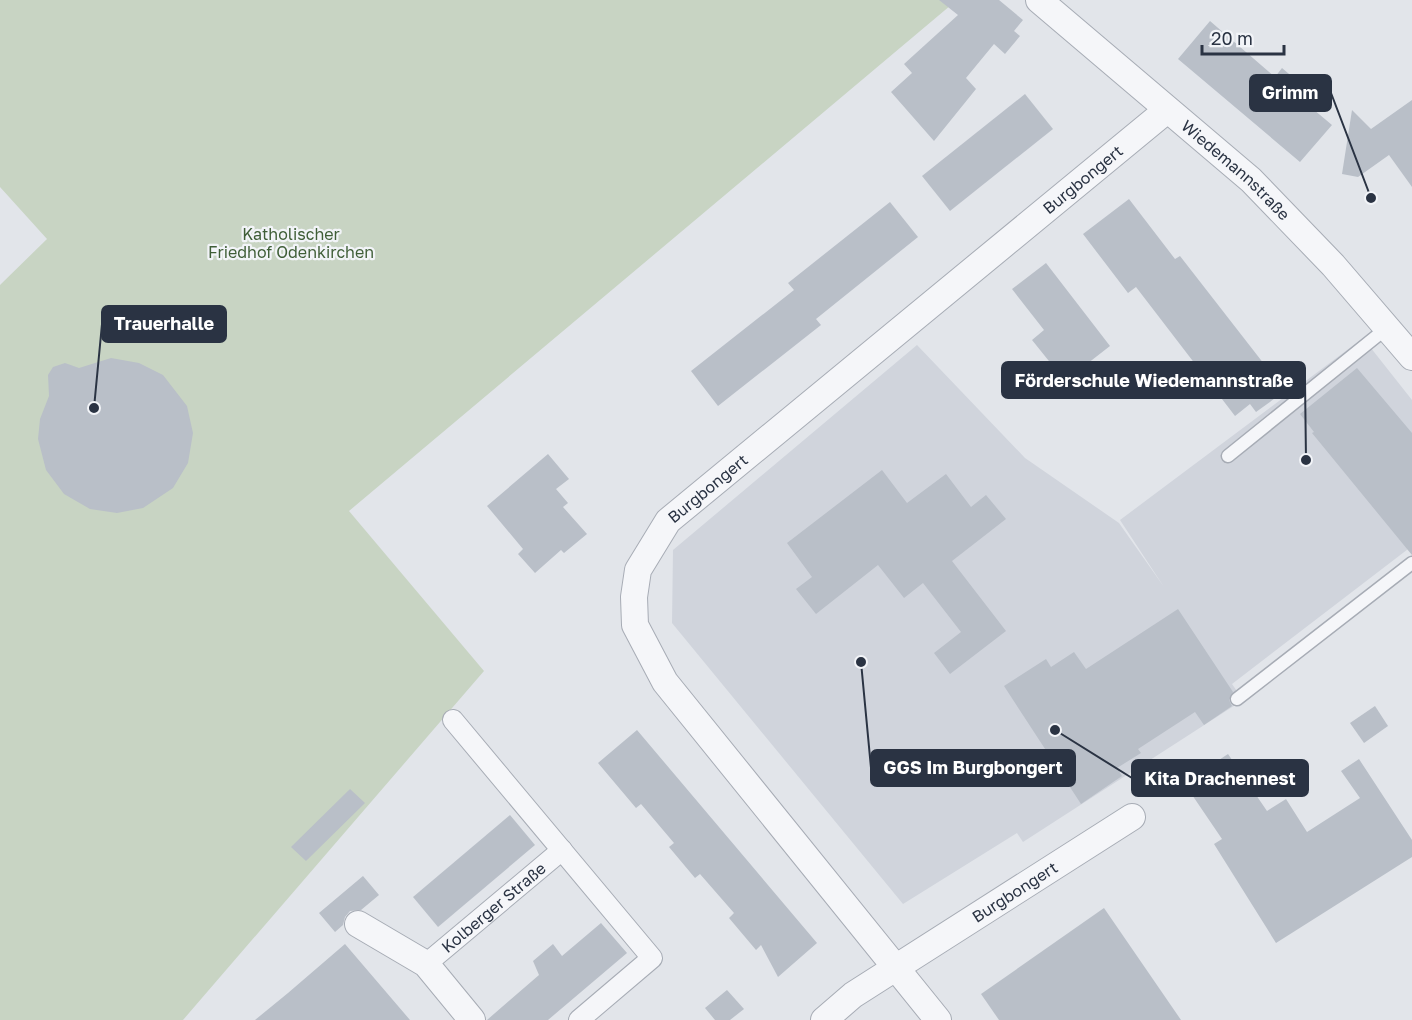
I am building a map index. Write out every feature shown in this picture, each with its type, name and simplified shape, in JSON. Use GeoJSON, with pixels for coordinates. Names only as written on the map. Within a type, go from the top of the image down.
{"type":"FeatureCollection","features":[{"type":"Feature","properties":{"kind":"street","name":"Wiedemannstraße"},"geometry":{"type":"LineString","coordinates":[[1040,0],[1251,180],[1388,327],[1412,357]]}},
{"type":"Feature","properties":{"kind":"street","name":"Burgbongert"},"geometry":{"type":"LineString","coordinates":[[938,1020],[665,682],[635,625],[638,570],[668,520],[1167,110]]}},
{"type":"Feature","properties":{"kind":"street","name":"Kolberger Straße"},"geometry":{"type":"LineString","coordinates":[[453,720],[652,958],[579,1020]]}},
{"type":"Feature","properties":{"kind":"street","name":"Burgbongert"},"geometry":{"type":"LineString","coordinates":[[896,966],[1132,817]]}},
{"type":"Feature","properties":{"kind":"street","name":"Kolberger Straße"},"geometry":{"type":"LineString","coordinates":[[426,964],[562,850]]}},
{"type":"Feature","properties":{"kind":"street","name":"Kolberger Straße"},"geometry":{"type":"LineString","coordinates":[[358,924],[426,964],[472,1020]]}},
{"type":"Feature","properties":{"kind":"street"},"geometry":{"type":"LineString","coordinates":[[824,1020],[853,994],[896,966]]}},
{"type":"Feature","properties":{"kind":"lane"},"geometry":{"type":"LineString","coordinates":[[1228,456],[1388,327]]}},
{"type":"Feature","properties":{"kind":"lane"},"geometry":{"type":"LineString","coordinates":[[1237,699],[1412,563]]}},
{"type":"Feature","properties":{"kind":"shaded area"},"geometry":{"type":"Polygon","coordinates":[[[1363,338],[1412,400],[1412,546],[1232,684],[1243,700],[1023,842],[1017,833],[903,904],[672,623],[673,550],[917,345],[1025,458],[1119,523],[1164,587],[1120,520],[1363,338]]]}},
{"type":"Feature","properties":{"kind":"green space","name":"Katholischer Friedhof Odenkirchen"},"geometry":{"type":"Polygon","coordinates":[[[0,0],[957,0],[349,511],[484,671],[183,1020],[0,1020],[0,285],[47,239],[0,187],[0,0]]]}},
{"type":"Feature","properties":{"kind":"building"},"geometry":{"type":"Polygon","coordinates":[[[939,0],[999,0],[1023,20],[1014,31],[1020,36],[1005,54],[994,44],[966,78],[976,89],[934,141],[891,92],[912,73],[904,64],[958,15],[939,0]]]}},
{"type":"Feature","properties":{"kind":"building"},"geometry":{"type":"Polygon","coordinates":[[[1210,21],[1275,77],[1282,68],[1309,91],[1301,99],[1332,125],[1300,162],[1178,59],[1210,21]]]}},
{"type":"Feature","properties":{"kind":"building"},"geometry":{"type":"Polygon","coordinates":[[[1025,94],[1053,129],[950,211],[922,176],[1025,94]]]}},
{"type":"Feature","properties":{"kind":"building"},"geometry":{"type":"Polygon","coordinates":[[[1412,100],[1412,187],[1389,155],[1358,177],[1342,174],[1352,110],[1371,129],[1412,100]]]}},
{"type":"Feature","properties":{"kind":"building"},"geometry":{"type":"Polygon","coordinates":[[[1129,199],[1175,259],[1180,256],[1285,391],[1256,412],[1250,404],[1235,416],[1136,287],[1128,293],[1083,234],[1129,199]]]}},
{"type":"Feature","properties":{"kind":"building"},"geometry":{"type":"Polygon","coordinates":[[[890,202],[918,237],[816,319],[821,325],[718,406],[691,371],[794,290],[788,283],[890,202]]]}},
{"type":"Feature","properties":{"kind":"building"},"geometry":{"type":"Polygon","coordinates":[[[1046,263],[1110,346],[1065,381],[1032,340],[1044,330],[1012,289],[1046,263]]]}},
{"type":"Feature","properties":{"kind":"building"},"geometry":{"type":"Polygon","coordinates":[[[111,358],[139,363],[163,375],[187,406],[193,433],[188,463],[173,488],[143,508],[117,513],[90,509],[64,494],[46,470],[38,439],[40,419],[49,396],[48,375],[53,367],[65,363],[79,368],[111,358]]]}},
{"type":"Feature","properties":{"kind":"building"},"geometry":{"type":"Polygon","coordinates":[[[1357,368],[1412,433],[1412,555],[1312,433],[1314,432],[1300,414],[1357,368]]]}},
{"type":"Feature","properties":{"kind":"building"},"geometry":{"type":"Polygon","coordinates":[[[548,454],[569,479],[556,489],[568,503],[563,507],[587,534],[564,553],[561,550],[535,573],[518,554],[523,549],[487,506],[548,454]]]}},
{"type":"Feature","properties":{"kind":"building"},"geometry":{"type":"Polygon","coordinates":[[[882,470],[907,503],[946,474],[971,507],[986,495],[1006,519],[952,561],[1006,631],[950,674],[934,653],[961,632],[923,583],[904,598],[878,565],[816,614],[796,589],[812,577],[787,543],[882,470]]]}},
{"type":"Feature","properties":{"kind":"building"},"geometry":{"type":"Polygon","coordinates":[[[1178,609],[1233,692],[1229,700],[1232,706],[1204,725],[1195,712],[1138,749],[1141,753],[1117,768],[1122,776],[1081,804],[1004,686],[1046,659],[1051,667],[1074,652],[1086,669],[1178,609]]]}},
{"type":"Feature","properties":{"kind":"building"},"geometry":{"type":"Polygon","coordinates":[[[1375,706],[1388,726],[1364,743],[1350,723],[1375,706]]]}},
{"type":"Feature","properties":{"kind":"building"},"geometry":{"type":"Polygon","coordinates":[[[637,730],[817,943],[778,977],[761,945],[756,950],[729,918],[734,913],[700,874],[695,878],[669,847],[674,843],[641,804],[636,808],[598,763],[637,730]]]}},
{"type":"Feature","properties":{"kind":"building"},"geometry":{"type":"Polygon","coordinates":[[[1228,754],[1267,811],[1286,799],[1307,832],[1360,798],[1341,771],[1359,759],[1412,840],[1412,857],[1276,943],[1214,844],[1222,839],[1184,783],[1228,754]]]}},
{"type":"Feature","properties":{"kind":"building"},"geometry":{"type":"Polygon","coordinates":[[[350,789],[365,803],[306,861],[291,847],[350,789]]]}},
{"type":"Feature","properties":{"kind":"building"},"geometry":{"type":"Polygon","coordinates":[[[510,815],[535,845],[438,927],[413,897],[510,815]]]}},
{"type":"Feature","properties":{"kind":"building"},"geometry":{"type":"Polygon","coordinates":[[[363,876],[379,895],[361,910],[350,911],[343,925],[335,932],[319,913],[363,876]]]}},
{"type":"Feature","properties":{"kind":"building"},"geometry":{"type":"Polygon","coordinates":[[[1104,908],[1181,1020],[999,1020],[981,994],[1104,908]]]}},
{"type":"Feature","properties":{"kind":"building"},"geometry":{"type":"Polygon","coordinates":[[[601,923],[627,953],[548,1020],[487,1020],[539,975],[533,961],[553,944],[562,956],[601,923]]]}},
{"type":"Feature","properties":{"kind":"building"},"geometry":{"type":"Polygon","coordinates":[[[345,944],[410,1020],[255,1020],[288,993],[345,944]]]}},
{"type":"Feature","properties":{"kind":"building"},"geometry":{"type":"Polygon","coordinates":[[[727,990],[744,1009],[730,1020],[715,1020],[705,1008],[727,990]]]}},
{"type":"Feature","properties":{"kind":"place","name":"Grimm"},"geometry":{"type":"Point","coordinates":[1371,198]}},
{"type":"Feature","properties":{"kind":"place","name":"Trauerhalle"},"geometry":{"type":"Point","coordinates":[94,408]}},
{"type":"Feature","properties":{"kind":"place","name":"Förderschule Wiedemannstraße"},"geometry":{"type":"Point","coordinates":[1306,460]}},
{"type":"Feature","properties":{"kind":"place","name":"GGS Im Burgbongert"},"geometry":{"type":"Point","coordinates":[861,662]}},
{"type":"Feature","properties":{"kind":"place","name":"Kita Drachennest"},"geometry":{"type":"Point","coordinates":[1055,730]}}]}
